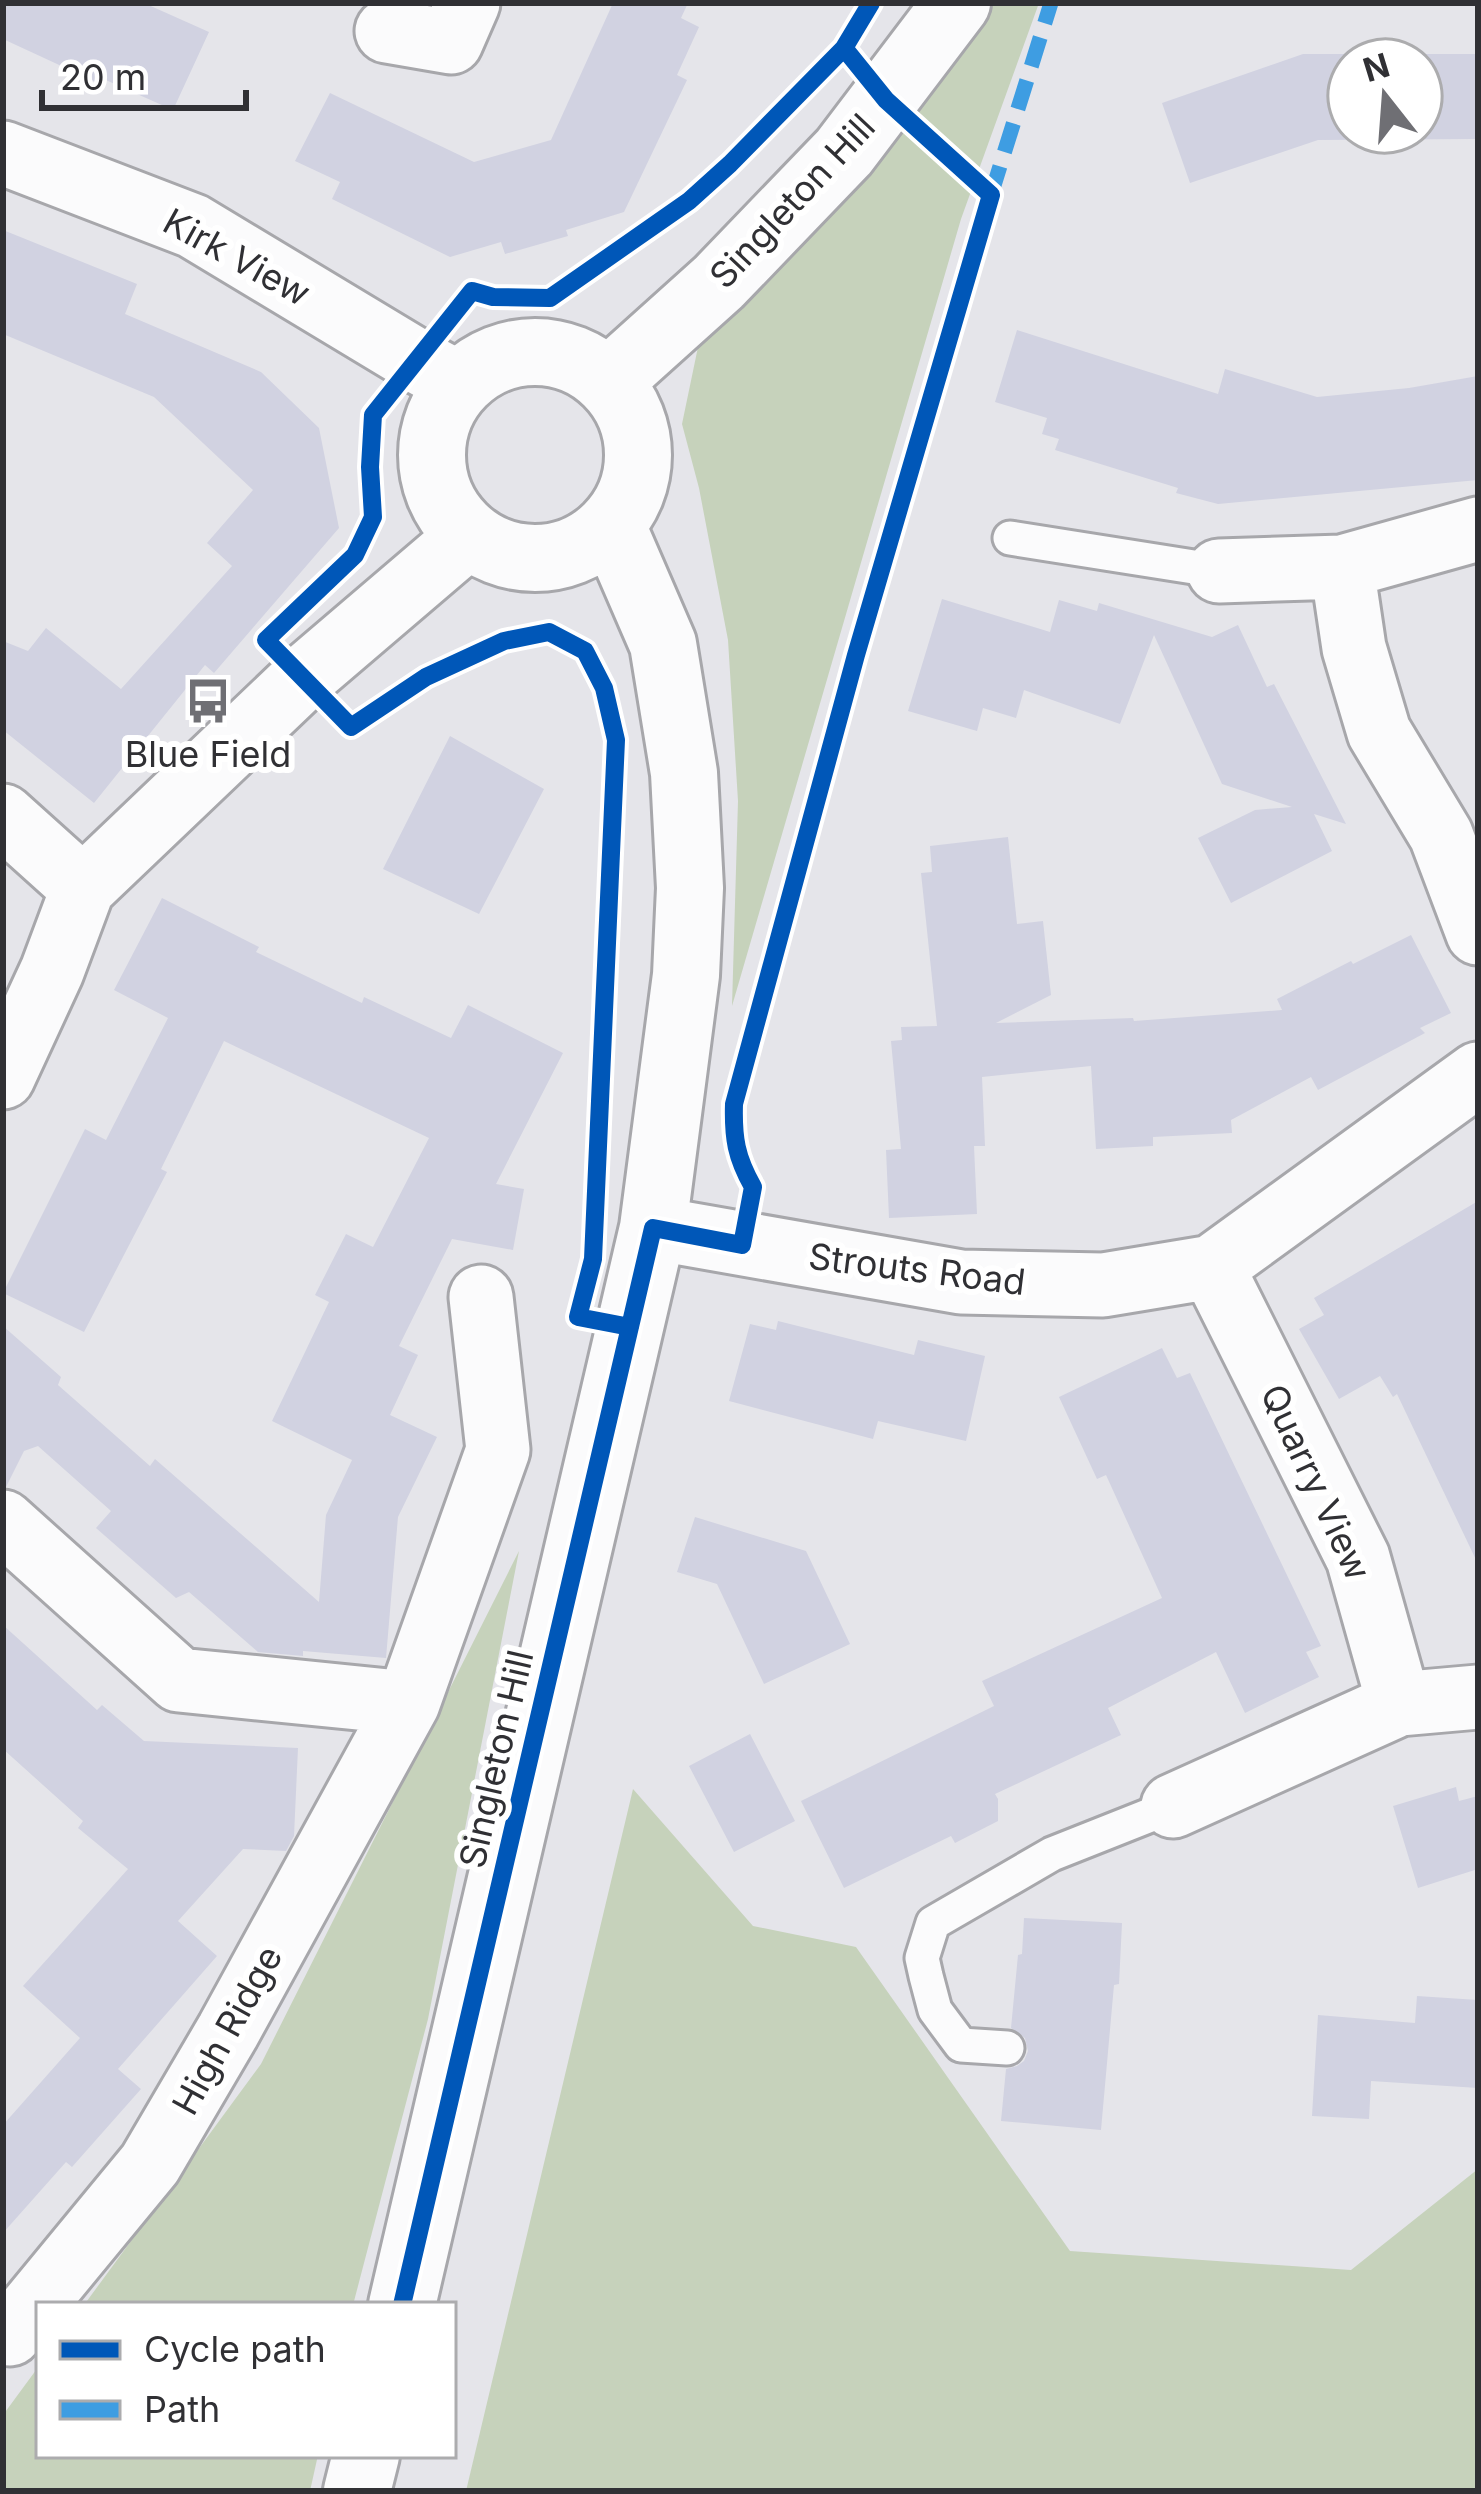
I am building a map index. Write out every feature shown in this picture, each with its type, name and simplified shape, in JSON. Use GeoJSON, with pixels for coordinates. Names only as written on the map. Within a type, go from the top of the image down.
{"type":"FeatureCollection","features":[{"type":"Feature","properties":{"kind":"street"},"geometry":{"type":"LineString","coordinates":[[387,31],[451,42],[468,3]]}},
{"type":"Feature","properties":{"kind":"street","name":"Singleton Hill"},"geometry":{"type":"LineString","coordinates":[[609,381],[719,282],[844,152],[957,3]]}},
{"type":"Feature","properties":{"kind":"street","name":"Kirk View"},"geometry":{"type":"LineString","coordinates":[[3,153],[193,226],[460,384]]}},
{"type":"Feature","properties":{"kind":"street"},"geometry":{"type":"LineString","coordinates":[[517,352],[550,352],[582,362],[609,381],[628,407],[638,437],[638,469],[629,499],[612,526],[587,545],[558,556],[526,559],[496,552],[469,536],[447,511],[433,479],[431,445],[440,411],[460,384],[486,364],[517,352]]}},
{"type":"Feature","properties":{"kind":"street","name":"Singleton Hill"},"geometry":{"type":"LineString","coordinates":[[403,2302],[653,1228],[686,975],[690,888],[684,773],[663,644],[612,526]]}},
{"type":"Feature","properties":{"kind":"street"},"geometry":{"type":"LineString","coordinates":[[1219,572],[1342,567],[1478,529]]}},
{"type":"Feature","properties":{"kind":"street"},"geometry":{"type":"LineString","coordinates":[[3,1077],[52,971],[82,888],[304,677],[469,536]]}},
{"type":"Feature","properties":{"kind":"street"},"geometry":{"type":"LineString","coordinates":[[1342,567],[1354,648],[1379,732],[1441,835],[1478,933]]}},
{"type":"Feature","properties":{"kind":"street"},"geometry":{"type":"LineString","coordinates":[[3,816],[82,888]]}},
{"type":"Feature","properties":{"kind":"street","name":"Strouts Road"},"geometry":{"type":"LineString","coordinates":[[653,1228],[962,1282],[1103,1285],[1212,1268],[1478,1074]]}},
{"type":"Feature","properties":{"kind":"street","name":"Quarry View"},"geometry":{"type":"LineString","coordinates":[[1212,1268],[1358,1558],[1399,1704]]}},
{"type":"Feature","properties":{"kind":"street","name":"High Ridge"},"geometry":{"type":"LineString","coordinates":[[36,2302],[150,2164],[408,1703],[498,1450],[481,1297]]}},
{"type":"Feature","properties":{"kind":"street"},"geometry":{"type":"LineString","coordinates":[[3,1522],[178,1680],[408,1703]]}},
{"type":"Feature","properties":{"kind":"street"},"geometry":{"type":"LineString","coordinates":[[1173,1806],[1399,1704],[1478,1697]]}},
{"type":"Feature","properties":{"kind":"street","name":"High Ridge"},"geometry":{"type":"LineString","coordinates":[[10,2334],[36,2302]]}},
{"type":"Feature","properties":{"kind":"street"},"geometry":{"type":"LineString","coordinates":[[357,2491],[365,2458]]}},
{"type":"Feature","properties":{"kind":"lane"},"geometry":{"type":"LineString","coordinates":[[1010,538],[1219,572]]}},
{"type":"Feature","properties":{"kind":"lane"},"geometry":{"type":"LineString","coordinates":[[1006,2048],[962,2045],[935,2010],[922,1958],[933,1923],[1052,1854],[1173,1806]]}},
{"type":"Feature","properties":{"kind":"green space"},"geometry":{"type":"Polygon","coordinates":[[[969,3],[1039,3],[961,219],[732,1006],[738,801],[728,640],[682,424],[698,347],[969,3]]]}},
{"type":"Feature","properties":{"kind":"green space"},"geometry":{"type":"Polygon","coordinates":[[[519,1551],[428,2019],[354,2302],[86,2302],[261,2064],[519,1551]]]}},
{"type":"Feature","properties":{"kind":"green space"},"geometry":{"type":"Polygon","coordinates":[[[633,1789],[753,1926],[856,1947],[1070,2251],[1351,2270],[1478,2169],[1478,2491],[466,2491],[633,1789]]]}},
{"type":"Feature","properties":{"kind":"green space"},"geometry":{"type":"Polygon","coordinates":[[[36,2370],[36,2458],[317,2458],[310,2491],[3,2491],[3,2415],[36,2370]]]}},
{"type":"Feature","properties":{"kind":"building"},"geometry":{"type":"Polygon","coordinates":[[[3,3],[144,3],[209,32],[173,110],[99,77],[96,82],[3,39],[3,3]]]}},
{"type":"Feature","properties":{"kind":"building"},"geometry":{"type":"Polygon","coordinates":[[[613,3],[688,3],[681,18],[699,27],[677,75],[687,80],[624,212],[566,230],[568,236],[505,254],[501,242],[450,257],[332,199],[340,182],[295,161],[330,93],[474,162],[551,140],[613,3]]]}},
{"type":"Feature","properties":{"kind":"building"},"geometry":{"type":"Polygon","coordinates":[[[1303,54],[1325,54],[1325,140],[1190,183],[1162,103],[1303,54]]]}},
{"type":"Feature","properties":{"kind":"building"},"geometry":{"type":"Polygon","coordinates":[[[1445,54],[1478,54],[1478,139],[1445,139],[1445,54]]]}},
{"type":"Feature","properties":{"kind":"building"},"geometry":{"type":"Polygon","coordinates":[[[3,230],[137,284],[125,314],[261,372],[319,428],[339,528],[214,673],[205,665],[94,803],[3,730],[3,641],[28,651],[46,628],[121,689],[232,566],[207,543],[253,490],[154,397],[3,334],[3,230]]]}},
{"type":"Feature","properties":{"kind":"building"},"geometry":{"type":"Polygon","coordinates":[[[1017,330],[1218,394],[1225,369],[1317,397],[1478,376],[1478,480],[1218,504],[1176,493],[1178,488],[1055,450],[1059,439],[1042,434],[1047,418],[995,402],[1017,330]]]}},
{"type":"Feature","properties":{"kind":"building"},"geometry":{"type":"Polygon","coordinates":[[[942,599],[1050,632],[1059,600],[1097,611],[1099,603],[1212,637],[1238,625],[1267,687],[1274,684],[1346,824],[1314,814],[1332,851],[1231,903],[1198,838],[1255,810],[1292,807],[1222,784],[1154,635],[1120,724],[1024,690],[1016,718],[983,708],[977,731],[908,711],[942,599]]]}},
{"type":"Feature","properties":{"kind":"building"},"geometry":{"type":"Polygon","coordinates":[[[450,736],[544,789],[479,914],[383,869],[450,736]]]}},
{"type":"Feature","properties":{"kind":"building"},"geometry":{"type":"Polygon","coordinates":[[[1008,837],[1017,924],[1043,921],[1051,995],[996,1023],[1134,1021],[1282,1010],[1277,999],[1411,935],[1451,1013],[1420,1028],[1425,1033],[1318,1090],[1311,1077],[1231,1120],[1232,1133],[1153,1137],[1153,1146],[1096,1149],[1091,1066],[982,1077],[985,1146],[974,1146],[977,1214],[889,1218],[886,1150],[901,1149],[891,1041],[902,1040],[901,1027],[937,1026],[921,873],[932,872],[930,846],[1008,837]]]}},
{"type":"Feature","properties":{"kind":"building"},"geometry":{"type":"Polygon","coordinates":[[[162,898],[259,947],[256,952],[362,1003],[364,997],[451,1038],[468,1005],[563,1053],[496,1184],[524,1189],[513,1250],[452,1239],[399,1346],[418,1355],[390,1415],[437,1437],[398,1517],[386,1658],[258,1652],[189,1592],[176,1598],[96,1528],[111,1511],[38,1446],[24,1451],[3,1487],[3,1326],[61,1377],[58,1385],[150,1466],[155,1459],[319,1602],[326,1515],[352,1460],[272,1421],[329,1302],[315,1295],[346,1234],[373,1247],[429,1138],[224,1041],[161,1169],[167,1172],[84,1332],[3,1293],[85,1129],[106,1140],[168,1018],[114,990],[162,898]]]}},
{"type":"Feature","properties":{"kind":"building"},"geometry":{"type":"Polygon","coordinates":[[[1478,1201],[1478,1564],[1397,1394],[1393,1397],[1380,1376],[1339,1399],[1299,1329],[1324,1315],[1314,1298],[1478,1201]]]}},
{"type":"Feature","properties":{"kind":"building"},"geometry":{"type":"Polygon","coordinates":[[[778,1321],[914,1355],[918,1340],[985,1356],[966,1441],[878,1421],[873,1439],[729,1401],[750,1324],[776,1330],[778,1321]]]}},
{"type":"Feature","properties":{"kind":"building"},"geometry":{"type":"Polygon","coordinates":[[[1162,1348],[1177,1378],[1190,1373],[1321,1646],[1306,1652],[1319,1677],[1245,1713],[1216,1652],[1108,1708],[1121,1735],[995,1794],[998,1821],[955,1843],[951,1836],[844,1888],[801,1801],[994,1706],[982,1681],[1162,1598],[1106,1475],[1097,1479],[1059,1397],[1162,1348]]]}},
{"type":"Feature","properties":{"kind":"building"},"geometry":{"type":"Polygon","coordinates":[[[695,1517],[806,1551],[850,1644],[764,1684],[717,1584],[677,1572],[695,1517]]]}},
{"type":"Feature","properties":{"kind":"building"},"geometry":{"type":"Polygon","coordinates":[[[3,1625],[97,1710],[102,1705],[144,1741],[298,1748],[294,1836],[286,1851],[243,1849],[178,1921],[217,1956],[118,2069],[141,2089],[72,2167],[66,2162],[3,2233],[3,2125],[80,2038],[23,1986],[128,1869],[78,1828],[83,1821],[3,1749],[3,1625]]]}},
{"type":"Feature","properties":{"kind":"building"},"geometry":{"type":"Polygon","coordinates":[[[750,1734],[795,1821],[734,1852],[689,1766],[750,1734]]]}},
{"type":"Feature","properties":{"kind":"building"},"geometry":{"type":"Polygon","coordinates":[[[1456,1787],[1459,1801],[1478,1796],[1478,1869],[1418,1888],[1393,1806],[1456,1787]]]}},
{"type":"Feature","properties":{"kind":"building"},"geometry":{"type":"Polygon","coordinates":[[[1024,1918],[1122,1923],[1101,2130],[1001,2121],[1006,2069],[1024,2061],[1028,2051],[1025,2038],[1011,2028],[1024,1918]]]}},
{"type":"Feature","properties":{"kind":"building"},"geometry":{"type":"Polygon","coordinates":[[[1417,1996],[1478,2000],[1478,2088],[1371,2081],[1369,2119],[1312,2116],[1318,2015],[1415,2023],[1417,1996]]]}},
{"type":"Feature","properties":{"kind":"marked path"},"geometry":{"type":"LineString","coordinates":[[991,195],[1051,3]]}},
{"type":"Feature","properties":{"kind":"cycle path"},"geometry":{"type":"LineString","coordinates":[[630,1327],[578,1317],[593,1259],[616,740],[604,688],[585,651],[549,632],[504,641],[426,677],[351,727],[266,640],[355,555],[373,517],[373,415],[472,291],[493,297],[550,298],[689,201],[844,48],[871,3]]}},
{"type":"Feature","properties":{"kind":"cycle path"},"geometry":{"type":"LineString","coordinates":[[403,2302],[653,1228],[742,1245],[753,1187],[737,1147],[734,1104],[856,655],[991,195],[886,100],[844,48]]}},
{"type":"Feature","properties":{"kind":"place","name":"Blue Field"},"geometry":{"type":"Point","coordinates":[208,701]}}]}
